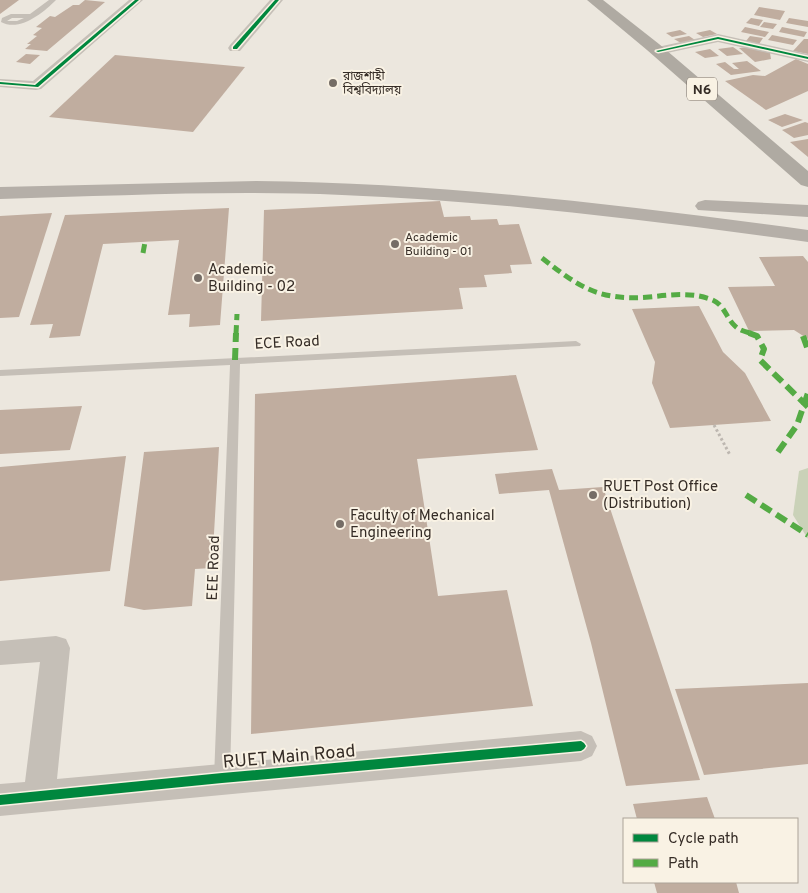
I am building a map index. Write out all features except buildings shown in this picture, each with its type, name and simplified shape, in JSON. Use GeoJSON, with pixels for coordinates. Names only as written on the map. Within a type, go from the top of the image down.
{"type":"FeatureCollection","features":[{"type":"Feature","properties":{"kind":"highway","name":"N6"},"geometry":{"type":"LineString","coordinates":[[594,0],[658,51],[808,180]]}},
{"type":"Feature","properties":{"kind":"main road"},"geometry":{"type":"LineString","coordinates":[[0,182],[249,176],[348,178],[483,186],[721,208],[808,211]]}},
{"type":"Feature","properties":{"kind":"main road"},"geometry":{"type":"LineString","coordinates":[[0,193],[245,187],[341,189],[476,197],[808,236]]}},
{"type":"Feature","properties":{"kind":"street"},"geometry":{"type":"LineString","coordinates":[[0,83],[36,86],[137,0]]}},
{"type":"Feature","properties":{"kind":"street"},"geometry":{"type":"LineString","coordinates":[[235,48],[277,0]]}},
{"type":"Feature","properties":{"kind":"street"},"geometry":{"type":"LineString","coordinates":[[84,25],[103,22],[105,27]]}},
{"type":"Feature","properties":{"kind":"street"},"geometry":{"type":"LineString","coordinates":[[658,51],[718,38],[808,58]]}},
{"type":"Feature","properties":{"kind":"street"},"geometry":{"type":"LineString","coordinates":[[0,653],[56,648],[39,796]]}},
{"type":"Feature","properties":{"kind":"street","name":"RUET Main Road"},"geometry":{"type":"LineString","coordinates":[[0,800],[582,746]]}},
{"type":"Feature","properties":{"kind":"lane"},"geometry":{"type":"LineString","coordinates":[[30,16],[52,0]]}},
{"type":"Feature","properties":{"kind":"lane","name":"ECE Road"},"geometry":{"type":"LineString","coordinates":[[0,373],[576,344]]}},
{"type":"Feature","properties":{"kind":"lane","name":"EEE Road"},"geometry":{"type":"LineString","coordinates":[[222,778],[235,360]]}},
{"type":"Feature","properties":{"kind":"path"},"geometry":{"type":"LineString","coordinates":[[714,425],[730,455]]}},
{"type":"Feature","properties":{"kind":"green space"},"geometry":{"type":"Polygon","coordinates":[[[808,468],[808,539],[793,515],[799,471],[808,468]]]}},
{"type":"Feature","properties":{"kind":"marked path"},"geometry":{"type":"LineString","coordinates":[[143,253],[145,242]]}},
{"type":"Feature","properties":{"kind":"marked path"},"geometry":{"type":"LineString","coordinates":[[542,258],[578,284],[609,297],[630,298],[689,295],[716,301],[736,327],[757,336],[764,349],[760,360],[808,407]]}},
{"type":"Feature","properties":{"kind":"marked path"},"geometry":{"type":"LineString","coordinates":[[235,360],[237,314]]}},
{"type":"Feature","properties":{"kind":"marked path"},"geometry":{"type":"LineString","coordinates":[[803,336],[808,350]]}},
{"type":"Feature","properties":{"kind":"marked path"},"geometry":{"type":"LineString","coordinates":[[778,452],[789,439],[797,425],[808,393]]}},
{"type":"Feature","properties":{"kind":"marked path"},"geometry":{"type":"LineString","coordinates":[[746,495],[808,535]]}},
{"type":"Feature","properties":{"kind":"cycle path"},"geometry":{"type":"LineString","coordinates":[[0,83],[36,86],[137,0]]}},
{"type":"Feature","properties":{"kind":"cycle path"},"geometry":{"type":"LineString","coordinates":[[235,48],[277,0]]}},
{"type":"Feature","properties":{"kind":"cycle path"},"geometry":{"type":"LineString","coordinates":[[658,51],[718,38],[808,58]]}},
{"type":"Feature","properties":{"kind":"cycle path"},"geometry":{"type":"LineString","coordinates":[[0,800],[581,746]]}},
{"type":"Feature","properties":{"kind":"place","name":"রাজশাহী বিশ্ববিদ্যালয়"},"geometry":{"type":"Point","coordinates":[333,83]}},
{"type":"Feature","properties":{"kind":"place","name":"Academic Building - 01"},"geometry":{"type":"Point","coordinates":[395,244]}},
{"type":"Feature","properties":{"kind":"place","name":"Academic Building - 02"},"geometry":{"type":"Point","coordinates":[198,278]}},
{"type":"Feature","properties":{"kind":"place","name":"RUET Post Office (Distribution)"},"geometry":{"type":"Point","coordinates":[593,495]}},
{"type":"Feature","properties":{"kind":"place","name":"Faculty of Mechanical Engineering"},"geometry":{"type":"Point","coordinates":[340,524]}}]}
